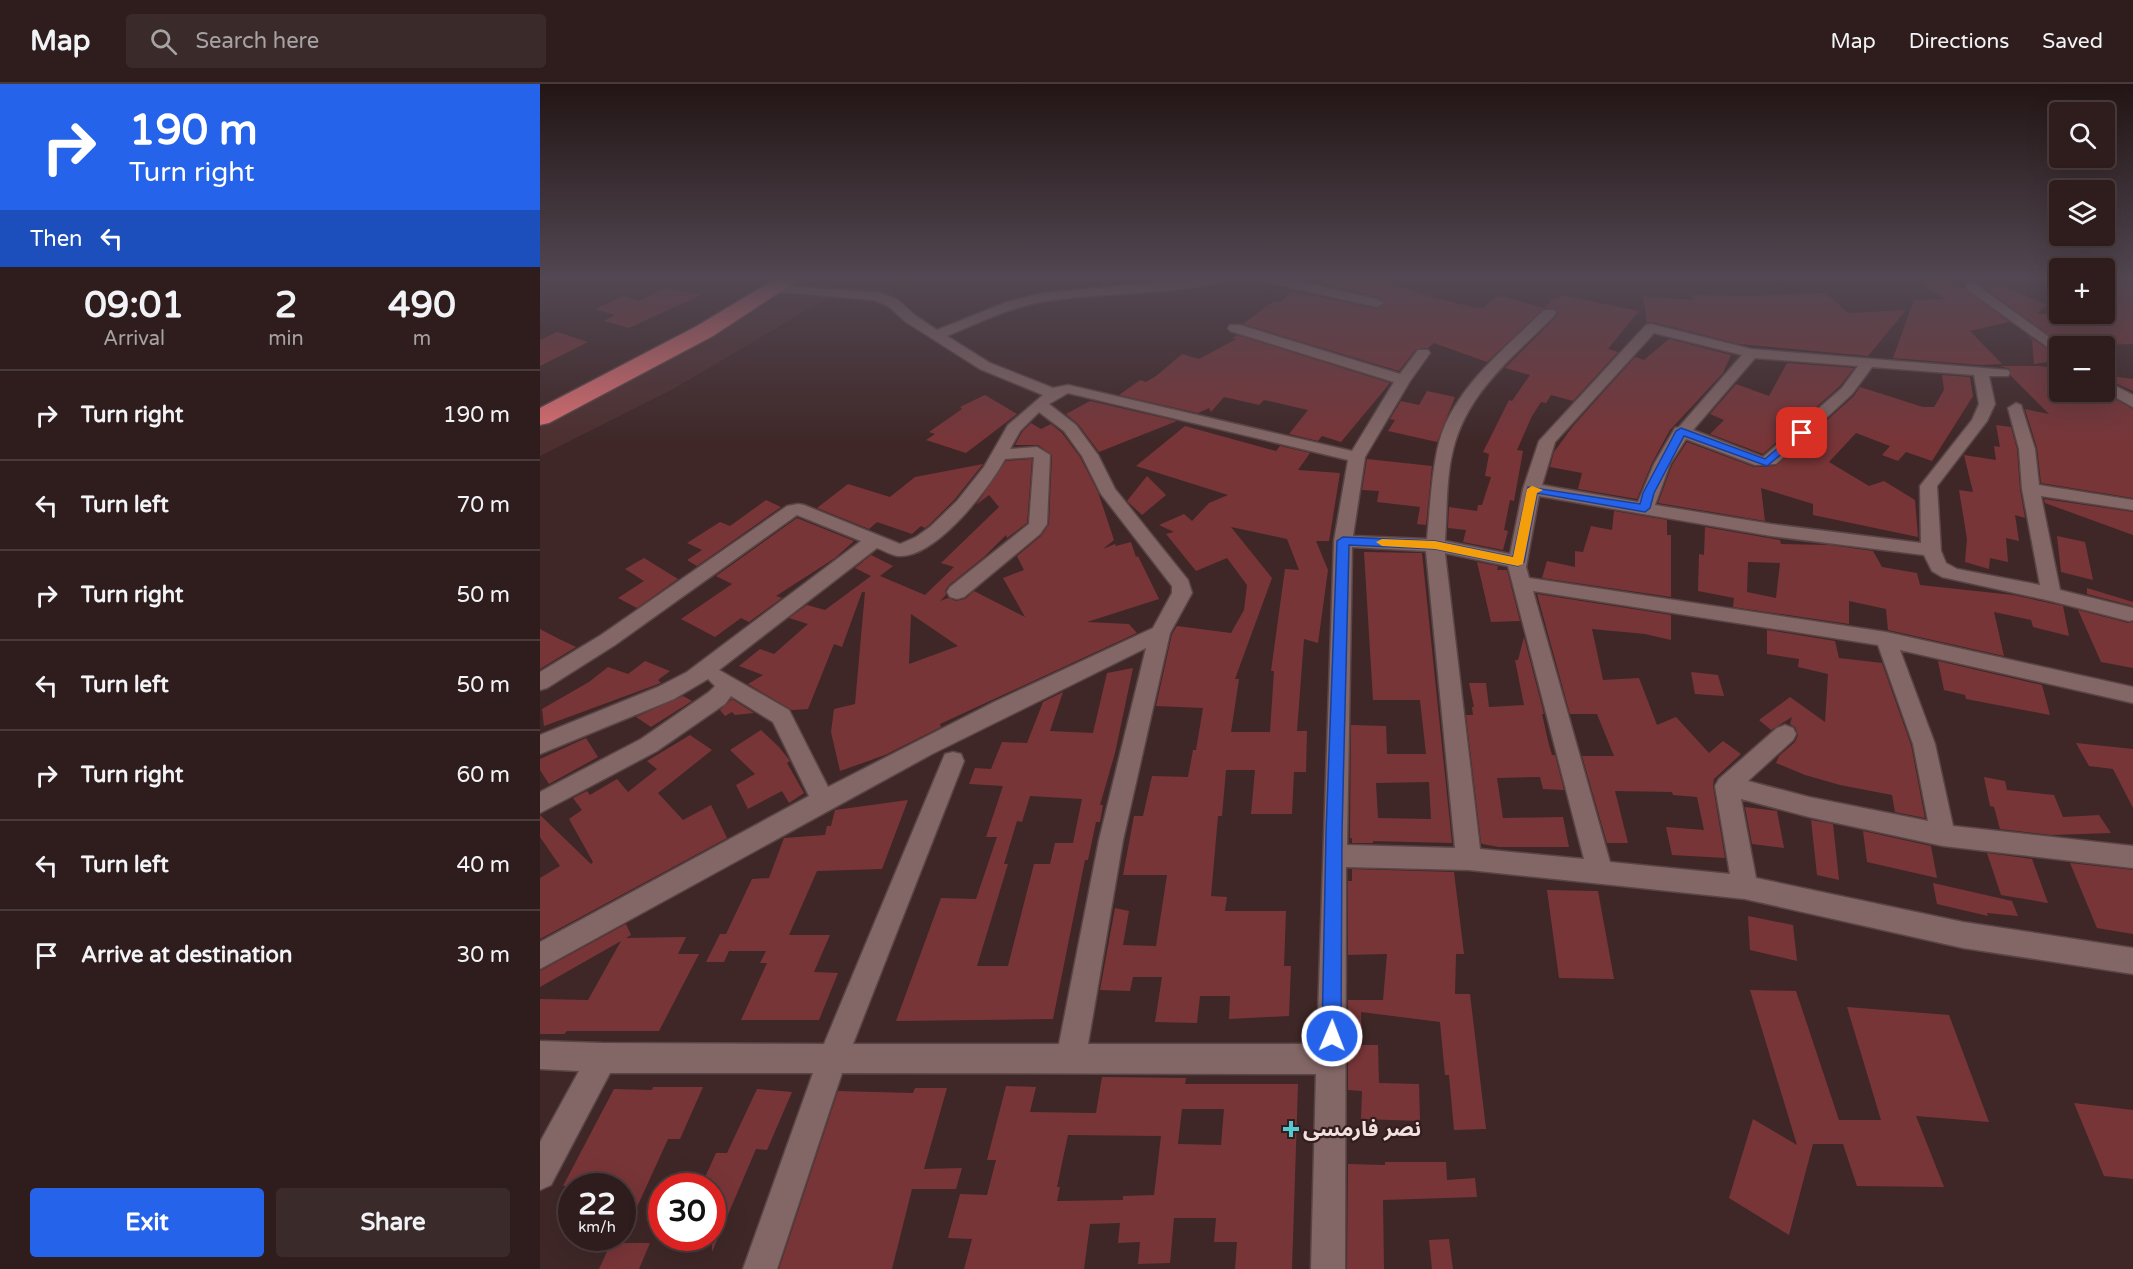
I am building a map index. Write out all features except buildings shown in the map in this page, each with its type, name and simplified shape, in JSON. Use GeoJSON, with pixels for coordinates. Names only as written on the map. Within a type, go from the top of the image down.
{"type":"FeatureCollection","features":[{"type":"Feature","properties":{"kind":"highway"},"geometry":{"type":"LineString","coordinates":[[540,405],[676,333]]}},
{"type":"Feature","properties":{"kind":"highway"},"geometry":{"type":"LineString","coordinates":[[540,417],[701,333]]}},
{"type":"Feature","properties":{"kind":"street"},"geometry":{"type":"LineString","coordinates":[[933,333],[985,366],[1047,399],[1090,455],[1107,490],[1181,585],[1182,593],[1160,633],[1111,840],[1071,1057]]}},
{"type":"Feature","properties":{"kind":"street"},"geometry":{"type":"LineString","coordinates":[[936,335],[940,333]]}},
{"type":"Feature","properties":{"kind":"street"},"geometry":{"type":"LineString","coordinates":[[1252,333],[1403,380]]}},
{"type":"Feature","properties":{"kind":"street"},"geometry":{"type":"LineString","coordinates":[[1469,859],[1435,545],[1445,450],[1460,410],[1478,384],[1529,333]]}},
{"type":"Feature","properties":{"kind":"street"},"geometry":{"type":"LineString","coordinates":[[1600,872],[1518,562],[1532,489],[1547,441],[1644,333]]}},
{"type":"Feature","properties":{"kind":"street"},"geometry":{"type":"LineString","coordinates":[[1675,333],[1751,353],[2003,373]]}},
{"type":"Feature","properties":{"kind":"street"},"geometry":{"type":"LineString","coordinates":[[2035,333],[2049,344]]}},
{"type":"Feature","properties":{"kind":"street"},"geometry":{"type":"LineString","coordinates":[[1645,508],[1648,493],[1681,431],[1751,353]]}},
{"type":"Feature","properties":{"kind":"street"},"geometry":{"type":"LineString","coordinates":[[1328,1269],[1334,856],[1343,541],[1358,457],[1403,380],[1423,354]]}},
{"type":"Feature","properties":{"kind":"street"},"geometry":{"type":"LineString","coordinates":[[1681,431],[1761,462],[1770,462],[1846,391],[1868,363]]}},
{"type":"Feature","properties":{"kind":"street"},"geometry":{"type":"LineString","coordinates":[[1981,373],[1987,404],[1979,421],[1928,486],[1931,550],[1937,566],[1944,571],[2132,611]]}},
{"type":"Feature","properties":{"kind":"street"},"geometry":{"type":"LineString","coordinates":[[540,682],[608,640],[794,510],[798,509],[899,550],[914,548],[975,492],[1016,425],[1047,399],[1068,388],[1358,457]]}},
{"type":"Feature","properties":{"kind":"street"},"geometry":{"type":"LineString","coordinates":[[2115,391],[2133,402]]}},
{"type":"Feature","properties":{"kind":"street"},"geometry":{"type":"LineString","coordinates":[[2016,408],[2027,448],[2031,489],[2051,594]]}},
{"type":"Feature","properties":{"kind":"street"},"geometry":{"type":"LineString","coordinates":[[957,592],[1034,530],[1038,524],[1042,455],[1038,452],[998,455]]}},
{"type":"Feature","properties":{"kind":"street"},"geometry":{"type":"LineString","coordinates":[[1532,489],[1782,532],[1931,550]]}},
{"type":"Feature","properties":{"kind":"street"},"geometry":{"type":"LineString","coordinates":[[2031,489],[2133,505]]}},
{"type":"Feature","properties":{"kind":"street"},"geometry":{"type":"LineString","coordinates":[[540,745],[666,693],[705,670],[875,540]]}},
{"type":"Feature","properties":{"kind":"street"},"geometry":{"type":"LineString","coordinates":[[1343,541],[1435,545],[1518,562]]}},
{"type":"Feature","properties":{"kind":"street"},"geometry":{"type":"LineString","coordinates":[[1522,583],[1886,639],[2133,695]]}},
{"type":"Feature","properties":{"kind":"street"},"geometry":{"type":"LineString","coordinates":[[540,956],[822,799],[1074,672],[1160,633]]}},
{"type":"Feature","properties":{"kind":"street"},"geometry":{"type":"LineString","coordinates":[[1886,639],[1924,744],[1943,835]]}},
{"type":"Feature","properties":{"kind":"street"},"geometry":{"type":"LineString","coordinates":[[705,670],[781,716],[822,799]]}},
{"type":"Feature","properties":{"kind":"street"},"geometry":{"type":"LineString","coordinates":[[540,803],[649,745],[717,698],[729,684]]}},
{"type":"Feature","properties":{"kind":"street"},"geometry":{"type":"LineString","coordinates":[[1727,786],[1785,734]]}},
{"type":"Feature","properties":{"kind":"street"},"geometry":{"type":"LineString","coordinates":[[760,1269],[833,1057],[953,761]]}},
{"type":"Feature","properties":{"kind":"street"},"geometry":{"type":"LineString","coordinates":[[1727,786],[1744,887]]}},
{"type":"Feature","properties":{"kind":"street"},"geometry":{"type":"LineString","coordinates":[[1727,786],[1809,807],[1943,835],[2133,857]]}},
{"type":"Feature","properties":{"kind":"street"},"geometry":{"type":"LineString","coordinates":[[1334,856],[1469,859],[1744,887],[1963,935],[2133,961]]}},
{"type":"Feature","properties":{"kind":"street"},"geometry":{"type":"LineString","coordinates":[[540,1055],[602,1058],[1331,1059]]}},
{"type":"Feature","properties":{"kind":"street"},"geometry":{"type":"LineString","coordinates":[[540,1174],[602,1058]]}},
{"type":"Feature","properties":{"kind":"shaded area"},"geometry":{"type":"Polygon","coordinates":[[[709,333],[768,333],[673,389],[540,456],[540,425],[560,412],[709,333]]]}},
{"type":"Feature","properties":{"kind":"slow traffic"},"geometry":{"type":"LineString","coordinates":[[1382,542],[1435,545],[1518,562],[1532,489],[1537,490]]}},
{"type":"Feature","properties":{"kind":"place","name":"نصر فارمسی"},"geometry":{"type":"Point","coordinates":[1291,1129]}},
{"type":"Feature","properties":{"kind":"route"},"geometry":{"type":"LineString","coordinates":[[1332,1036],[1334,833],[1340,578],[1343,541],[1435,545],[1518,562],[1532,489],[1645,508],[1648,493],[1681,431],[1715,446],[1767,463],[1802,433]]}}]}
